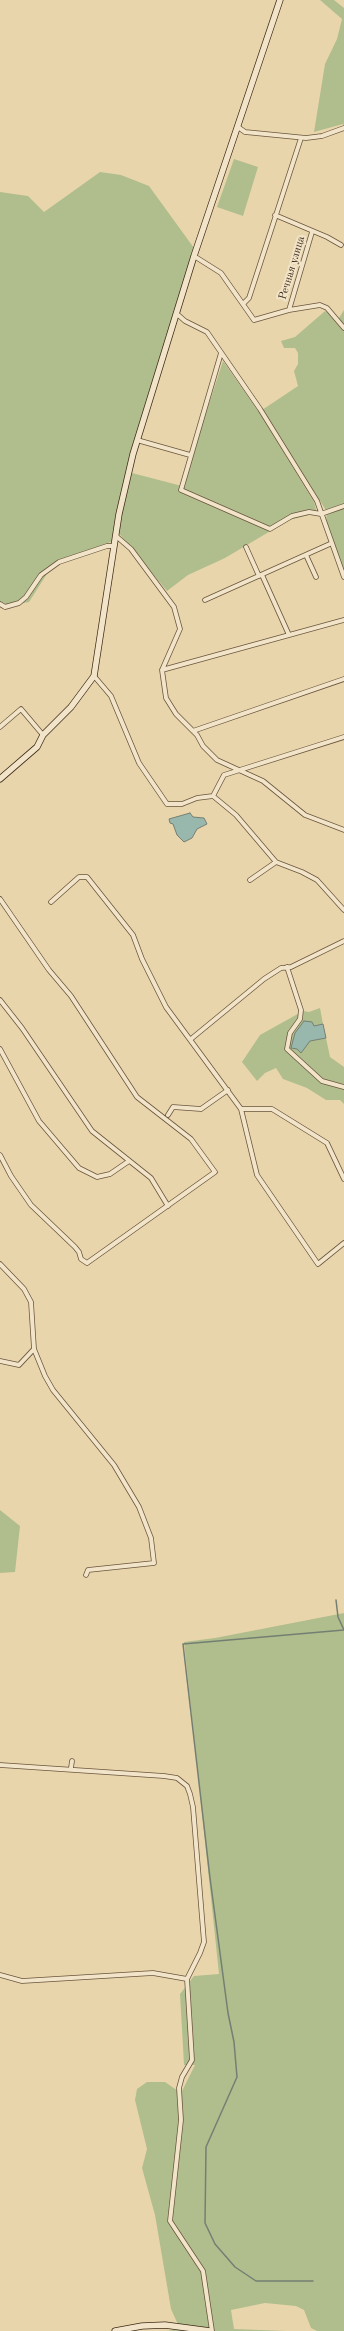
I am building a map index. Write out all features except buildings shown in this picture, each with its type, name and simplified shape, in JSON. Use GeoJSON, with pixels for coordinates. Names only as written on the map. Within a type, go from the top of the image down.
{"type":"FeatureCollection","features":[{"type":"Feature","properties":{"kind":"street"},"geometry":{"type":"LineString","coordinates":[[0,779],[37,748],[43,735],[74,703],[94,676],[119,514],[137,440],[194,256],[280,0]]}},
{"type":"Feature","properties":{"kind":"street"},"geometry":{"type":"LineString","coordinates":[[238,127],[245,132],[301,138],[322,136],[344,128]]}},
{"type":"Feature","properties":{"kind":"street"},"geometry":{"type":"LineString","coordinates":[[244,303],[249,298],[301,138]]}},
{"type":"Feature","properties":{"kind":"street"},"geometry":{"type":"LineString","coordinates":[[275,215],[312,232],[327,237],[341,245]]}},
{"type":"Feature","properties":{"kind":"street","name":"Речная улица"},"geometry":{"type":"LineString","coordinates":[[289,310],[312,232]]}},
{"type":"Feature","properties":{"kind":"street"},"geometry":{"type":"LineString","coordinates":[[194,256],[220,273],[244,303],[254,320],[289,310],[320,305],[327,308],[344,328]]}},
{"type":"Feature","properties":{"kind":"street"},"geometry":{"type":"LineString","coordinates":[[177,314],[185,321],[207,332],[260,409],[313,494],[344,577]]}},
{"type":"Feature","properties":{"kind":"street"},"geometry":{"type":"LineString","coordinates":[[221,353],[181,490],[270,529],[292,516],[309,512],[320,514],[344,506]]}},
{"type":"Feature","properties":{"kind":"street"},"geometry":{"type":"LineString","coordinates":[[137,440],[190,455]]}},
{"type":"Feature","properties":{"kind":"street"},"geometry":{"type":"LineString","coordinates":[[116,536],[132,549],[174,607],[180,630],[162,670],[166,698],[176,714],[193,731],[217,760],[236,770],[263,781],[305,815],[344,830]]}},
{"type":"Feature","properties":{"kind":"street"},"geometry":{"type":"LineString","coordinates":[[205,600],[332,543]]}},
{"type":"Feature","properties":{"kind":"street"},"geometry":{"type":"LineString","coordinates":[[0,604],[4,607],[19,603],[26,597],[40,575],[59,562],[107,546],[114,546]]}},
{"type":"Feature","properties":{"kind":"street"},"geometry":{"type":"LineString","coordinates":[[246,547],[289,635]]}},
{"type":"Feature","properties":{"kind":"street"},"geometry":{"type":"LineString","coordinates":[[306,555],[316,577]]}},
{"type":"Feature","properties":{"kind":"street"},"geometry":{"type":"LineString","coordinates":[[162,670],[344,620]]}},
{"type":"Feature","properties":{"kind":"street"},"geometry":{"type":"LineString","coordinates":[[94,676],[111,696],[140,763],[168,804],[182,804],[196,798],[213,796],[236,815],[276,862],[302,872],[317,880],[344,910]]}},
{"type":"Feature","properties":{"kind":"street"},"geometry":{"type":"LineString","coordinates":[[193,731],[344,679]]}},
{"type":"Feature","properties":{"kind":"street"},"geometry":{"type":"LineString","coordinates":[[0,727],[21,709],[43,735]]}},
{"type":"Feature","properties":{"kind":"street"},"geometry":{"type":"LineString","coordinates":[[213,796],[224,775],[344,737]]}},
{"type":"Feature","properties":{"kind":"street"},"geometry":{"type":"LineString","coordinates":[[250,880],[276,862]]}},
{"type":"Feature","properties":{"kind":"street"},"geometry":{"type":"LineString","coordinates":[[51,902],[79,876],[87,877],[133,935],[142,959],[158,993],[242,1109],[257,1175],[318,1264],[344,1243]]}},
{"type":"Feature","properties":{"kind":"street"},"geometry":{"type":"LineString","coordinates":[[0,899],[49,970],[70,996],[137,1097],[191,1139],[215,1172],[87,1263],[81,1259],[75,1248],[31,1205],[11,1176],[0,1155]]}},
{"type":"Feature","properties":{"kind":"street"},"geometry":{"type":"LineString","coordinates":[[337,902],[344,914]]}},
{"type":"Feature","properties":{"kind":"street"},"geometry":{"type":"LineString","coordinates":[[191,1039],[264,979],[282,968],[344,941]]}},
{"type":"Feature","properties":{"kind":"street"},"geometry":{"type":"LineString","coordinates":[[287,967],[300,1010],[300,1019],[290,1033],[287,1049],[322,1081],[344,1087]]}},
{"type":"Feature","properties":{"kind":"street"},"geometry":{"type":"LineString","coordinates":[[0,1000],[2,1006],[92,1131],[151,1178],[168,1206]]}},
{"type":"Feature","properties":{"kind":"street"},"geometry":{"type":"LineString","coordinates":[[0,1048],[39,1121],[79,1168],[85,1173],[97,1177],[110,1174],[129,1161]]}},
{"type":"Feature","properties":{"kind":"street"},"geometry":{"type":"LineString","coordinates":[[168,1115],[173,1108],[200,1109],[228,1090]]}},
{"type":"Feature","properties":{"kind":"street"},"geometry":{"type":"LineString","coordinates":[[242,1109],[272,1109],[327,1143],[344,1179]]}},
{"type":"Feature","properties":{"kind":"street"},"geometry":{"type":"LineString","coordinates":[[0,1264],[24,1289],[30,1302],[34,1349],[39,1365],[53,1390],[114,1465],[139,1507],[151,1538],[154,1563],[88,1570],[86,1574]]}},
{"type":"Feature","properties":{"kind":"street"},"geometry":{"type":"LineString","coordinates":[[0,1361],[19,1365],[34,1349]]}},
{"type":"Feature","properties":{"kind":"street"},"geometry":{"type":"LineString","coordinates":[[71,1768],[72,1761]]}},
{"type":"Feature","properties":{"kind":"street"},"geometry":{"type":"LineString","coordinates":[[0,1765],[71,1768],[177,1778],[187,1786],[193,1807],[204,1942],[187,1978],[192,2060],[182,2077],[179,2088],[181,2120],[170,2221],[203,2271],[211,2331],[165,2325],[142,2326],[115,2331]]}},
{"type":"Feature","properties":{"kind":"street"},"geometry":{"type":"LineString","coordinates":[[0,1975],[22,1981],[153,1973],[187,1978]]}},
{"type":"Feature","properties":{"kind":"green space"},"geometry":{"type":"Polygon","coordinates":[[[320,0],[334,0],[344,8],[344,126],[343,124],[314,132],[325,64],[337,39],[342,19],[320,0]]]}},
{"type":"Feature","properties":{"kind":"green space"},"geometry":{"type":"Polygon","coordinates":[[[234,159],[258,167],[243,216],[217,207],[234,159]]]}},
{"type":"Feature","properties":{"kind":"green space"},"geometry":{"type":"Polygon","coordinates":[[[100,172],[121,175],[149,186],[194,248],[130,455],[116,514],[113,541],[52,566],[29,602],[3,607],[0,606],[0,192],[28,196],[44,212],[100,172]]]}},
{"type":"Feature","properties":{"kind":"green space"},"geometry":{"type":"Polygon","coordinates":[[[344,310],[344,572],[326,520],[327,512],[262,410],[298,386],[294,371],[298,364],[298,353],[295,348],[284,348],[281,341],[295,337],[325,311],[339,318],[344,310]]]}},
{"type":"Feature","properties":{"kind":"green space"},"geometry":{"type":"Polygon","coordinates":[[[223,361],[261,415],[314,502],[317,513],[289,520],[225,558],[188,575],[167,591],[117,531],[132,473],[182,486],[223,361]]]}},
{"type":"Feature","properties":{"kind":"green space"},"geometry":{"type":"Polygon","coordinates":[[[320,1008],[323,1024],[314,1026],[310,1041],[326,1038],[330,1057],[344,1067],[344,1104],[340,1100],[326,1100],[307,1088],[283,1079],[276,1068],[265,1073],[257,1081],[242,1062],[260,1035],[303,1011],[309,1012],[320,1008]]]}},
{"type":"Feature","properties":{"kind":"green space"},"geometry":{"type":"Polygon","coordinates":[[[0,1510],[20,1526],[15,1572],[0,1573],[0,1510]]]}},
{"type":"Feature","properties":{"kind":"green space"},"geometry":{"type":"Polygon","coordinates":[[[344,1613],[344,2331],[317,2331],[311,2328],[304,2310],[296,2306],[265,2303],[231,2310],[234,2329],[287,2331],[166,2331],[180,2329],[171,2309],[155,2215],[142,2168],[147,2149],[135,2100],[137,2089],[147,2082],[165,2082],[181,2093],[195,2065],[184,2065],[180,1994],[194,1976],[219,1974],[184,1642],[215,1638],[344,1613]]]}},
{"type":"Feature","properties":{"kind":"water"},"geometry":{"type":"Polygon","coordinates":[[[190,813],[193,817],[204,818],[207,824],[197,829],[192,838],[184,842],[177,835],[173,824],[170,823],[169,819],[190,813]]]}},
{"type":"Feature","properties":{"kind":"water"},"geometry":{"type":"Polygon","coordinates":[[[304,1021],[312,1022],[314,1026],[323,1024],[326,1038],[310,1041],[301,1053],[297,1049],[291,1048],[295,1033],[304,1021]]]}},
{"type":"Feature","properties":{"kind":"waterway"},"geometry":{"type":"LineString","coordinates":[[336,1600],[338,1617],[344,1630]]}},
{"type":"Feature","properties":{"kind":"waterway"},"geometry":{"type":"LineString","coordinates":[[313,2281],[256,2281],[235,2267],[215,2244],[205,2223],[206,2147],[237,2077],[234,2042],[228,2013],[210,1878],[183,1644],[344,1630]]}}]}
